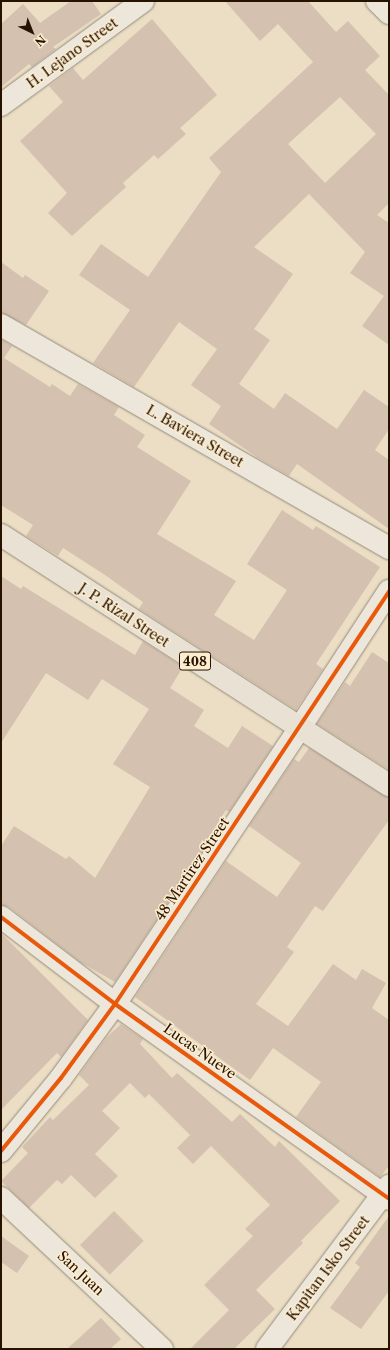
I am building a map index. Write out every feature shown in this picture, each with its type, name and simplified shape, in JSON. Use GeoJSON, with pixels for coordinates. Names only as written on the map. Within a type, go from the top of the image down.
{"type":"FeatureCollection","features":[{"type":"Feature","properties":{"kind":"main road","name":"J. P. Rizal Street"},"geometry":{"type":"LineString","coordinates":[[1,535],[389,785]]}},
{"type":"Feature","properties":{"kind":"street","name":"H. Lejano Street"},"geometry":{"type":"LineString","coordinates":[[1,105],[143,1]]}},
{"type":"Feature","properties":{"kind":"street"},"geometry":{"type":"LineString","coordinates":[[377,1],[389,13]]}},
{"type":"Feature","properties":{"kind":"street","name":"L. Baviera Street"},"geometry":{"type":"LineString","coordinates":[[1,325],[389,548]]}},
{"type":"Feature","properties":{"kind":"street","name":"48 Martirez Street"},"geometry":{"type":"LineString","coordinates":[[1,1152],[61,1078],[115,1004],[389,591]]}},
{"type":"Feature","properties":{"kind":"street","name":"Lucas Nueve"},"geometry":{"type":"LineString","coordinates":[[1,917],[115,1004],[387,1193]]}},
{"type":"Feature","properties":{"kind":"street","name":"Kapitan Isko Street"},"geometry":{"type":"LineString","coordinates":[[267,1349],[387,1193]]}},
{"type":"Feature","properties":{"kind":"street","name":"San Juan"},"geometry":{"type":"LineString","coordinates":[[1,1198],[162,1349]]}},
{"type":"Feature","properties":{"kind":"building"},"geometry":{"type":"Polygon","coordinates":[[[71,1],[92,1],[101,14],[53,47],[56,49],[32,67],[29,64],[1,87],[1,24],[23,4],[40,23],[71,1]]]}},
{"type":"Feature","properties":{"kind":"building"},"geometry":{"type":"Polygon","coordinates":[[[225,1],[308,1],[336,32],[348,21],[380,56],[365,70],[389,95],[389,203],[377,215],[389,223],[389,345],[362,326],[384,296],[350,273],[365,252],[309,194],[254,247],[293,274],[254,329],[270,340],[239,384],[274,409],[285,393],[337,429],[364,390],[389,407],[389,429],[375,450],[389,460],[389,529],[297,464],[289,476],[258,458],[209,424],[221,406],[191,385],[217,349],[179,322],[134,387],[93,363],[130,310],[79,275],[101,244],[148,277],[221,172],[209,158],[313,62],[278,24],[260,41],[225,1]],[[340,97],[288,144],[325,183],[376,134],[340,97]]]}},
{"type":"Feature","properties":{"kind":"building"},"geometry":{"type":"Polygon","coordinates":[[[152,19],[217,95],[180,128],[186,134],[158,159],[154,155],[123,183],[126,187],[72,236],[48,213],[67,193],[20,141],[63,102],[49,86],[73,68],[83,80],[152,19]]]}},
{"type":"Feature","properties":{"kind":"building"},"geometry":{"type":"Polygon","coordinates":[[[1,262],[23,278],[25,275],[49,291],[26,325],[1,313],[1,262]]]}},
{"type":"Feature","properties":{"kind":"building"},"geometry":{"type":"Polygon","coordinates":[[[1,339],[12,346],[4,358],[50,387],[52,384],[70,396],[78,384],[119,407],[114,415],[145,435],[137,447],[191,481],[157,534],[236,581],[214,615],[254,640],[287,590],[247,564],[282,510],[313,530],[316,526],[380,567],[316,664],[323,669],[296,710],[139,609],[143,602],[105,575],[63,548],[58,556],[26,536],[33,525],[1,505],[1,339]]]}},
{"type":"Feature","properties":{"kind":"building"},"geometry":{"type":"Polygon","coordinates":[[[1,576],[21,589],[23,586],[135,655],[143,641],[183,667],[170,688],[204,710],[194,726],[228,748],[242,726],[273,746],[229,812],[226,810],[204,845],[206,846],[115,982],[80,962],[9,907],[1,905],[1,846],[14,826],[66,859],[69,856],[95,878],[150,787],[113,764],[149,709],[102,679],[88,700],[46,673],[1,743],[1,576]]]}},
{"type":"Feature","properties":{"kind":"building"},"geometry":{"type":"Polygon","coordinates":[[[372,652],[389,663],[389,770],[317,724],[345,682],[350,686],[372,652]]]}},
{"type":"Feature","properties":{"kind":"building"},"geometry":{"type":"Polygon","coordinates":[[[309,748],[389,797],[389,820],[323,911],[315,906],[287,947],[294,952],[256,1004],[288,1026],[333,964],[356,980],[362,969],[386,983],[372,1008],[389,1020],[389,1166],[380,1177],[296,1117],[321,1082],[273,1048],[250,1080],[135,997],[226,861],[277,897],[301,863],[249,826],[294,759],[299,762],[309,748]]]}},
{"type":"Feature","properties":{"kind":"building"},"geometry":{"type":"Polygon","coordinates":[[[1,933],[88,1020],[61,1057],[57,1053],[1,1110],[1,933]]]}},
{"type":"Feature","properties":{"kind":"building"},"geometry":{"type":"Polygon","coordinates":[[[121,1024],[143,1039],[140,1044],[172,1078],[177,1073],[232,1122],[240,1114],[275,1147],[279,1141],[340,1201],[301,1241],[303,1243],[256,1290],[275,1309],[234,1349],[190,1349],[229,1310],[204,1285],[253,1236],[245,1229],[270,1205],[211,1146],[193,1164],[177,1148],[190,1135],[149,1094],[145,1098],[130,1083],[102,1111],[120,1128],[95,1154],[118,1176],[95,1198],[71,1175],[62,1184],[57,1180],[29,1208],[1,1181],[28,1153],[22,1147],[50,1117],[53,1120],[89,1085],[79,1075],[106,1038],[121,1024]]]}},
{"type":"Feature","properties":{"kind":"building"},"geometry":{"type":"Polygon","coordinates":[[[114,1211],[144,1241],[110,1275],[80,1245],[114,1211]]]}},
{"type":"Feature","properties":{"kind":"building"},"geometry":{"type":"Polygon","coordinates":[[[389,1216],[389,1291],[361,1329],[330,1308],[360,1267],[355,1263],[389,1216]]]}},
{"type":"Feature","properties":{"kind":"building"},"geometry":{"type":"Polygon","coordinates":[[[1,1236],[29,1256],[17,1273],[1,1262],[1,1236]]]}},
{"type":"Feature","properties":{"kind":"building"},"geometry":{"type":"Polygon","coordinates":[[[101,1318],[121,1339],[110,1349],[67,1349],[101,1318]]]}},
{"type":"Feature","properties":{"kind":"cycle path"},"geometry":{"type":"LineString","coordinates":[[1,1151],[61,1078],[115,1004],[389,591]]}},
{"type":"Feature","properties":{"kind":"cycle path"},"geometry":{"type":"LineString","coordinates":[[1,917],[115,1004],[389,1199]]}}]}
